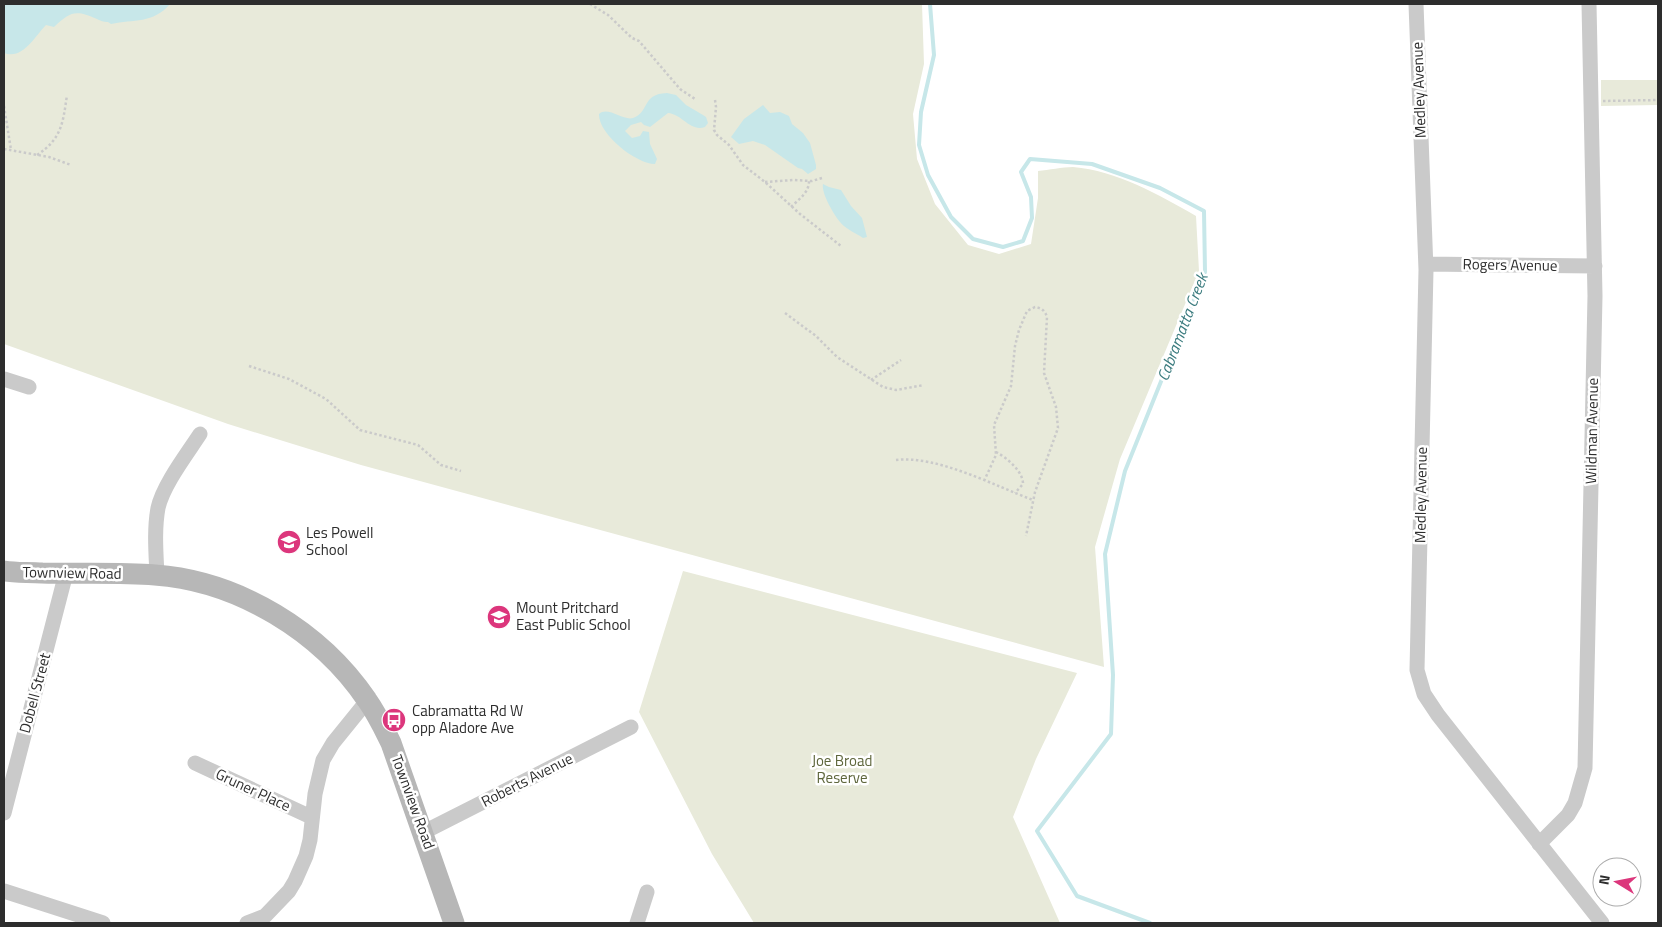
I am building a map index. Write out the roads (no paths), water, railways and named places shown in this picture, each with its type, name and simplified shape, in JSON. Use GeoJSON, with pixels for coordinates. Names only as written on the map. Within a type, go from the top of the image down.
{"type":"FeatureCollection","features":[{"type":"Feature","properties":{"kind":"street","name":"Medley Avenue"},"geometry":{"type":"LineString","coordinates":[[1416,4],[1426,264],[1417,670],[1424,694],[1438,715],[1602,923]]}},
{"type":"Feature","properties":{"kind":"street","name":"Wildman Avenue"},"geometry":{"type":"LineString","coordinates":[[1539,844],[1568,815],[1575,803],[1585,768],[1595,266],[1589,4]]}},
{"type":"Feature","properties":{"kind":"street","name":"Rogers Avenue"},"geometry":{"type":"LineString","coordinates":[[1426,264],[1595,266]]}},
{"type":"Feature","properties":{"kind":"street"},"geometry":{"type":"LineString","coordinates":[[4,379],[28,387]]}},
{"type":"Feature","properties":{"kind":"street"},"geometry":{"type":"LineString","coordinates":[[157,575],[158,507],[163,493],[200,434]]}},
{"type":"Feature","properties":{"kind":"street","name":"Townview Road"},"geometry":{"type":"LineString","coordinates":[[4,571],[157,575],[181,578],[228,591],[275,614],[317,645],[336,662],[367,700],[391,743],[424,832],[454,923]]}},
{"type":"Feature","properties":{"kind":"street","name":"Dobell Street"},"geometry":{"type":"LineString","coordinates":[[4,814],[66,573]]}},
{"type":"Feature","properties":{"kind":"street"},"geometry":{"type":"LineString","coordinates":[[247,923],[267,920],[302,870],[310,840],[311,817],[323,760],[333,743],[367,700]]}},
{"type":"Feature","properties":{"kind":"street","name":"Roberts Avenue"},"geometry":{"type":"LineString","coordinates":[[424,832],[631,726]]}},
{"type":"Feature","properties":{"kind":"street","name":"Gruner Place"},"geometry":{"type":"LineString","coordinates":[[195,763],[311,817]]}},
{"type":"Feature","properties":{"kind":"street"},"geometry":{"type":"LineString","coordinates":[[4,891],[103,923]]}},
{"type":"Feature","properties":{"kind":"street"},"geometry":{"type":"LineString","coordinates":[[637,923],[647,892]]}},
{"type":"Feature","properties":{"kind":"water"},"geometry":{"type":"Polygon","coordinates":[[[4,4],[170,4],[157,15],[150,18],[111,24],[83,14],[69,15],[54,27],[46,25],[28,46],[17,53],[11,54],[4,53],[4,4]]]}},
{"type":"Feature","properties":{"kind":"water"},"geometry":{"type":"Polygon","coordinates":[[[667,93],[676,95],[686,105],[706,117],[708,123],[705,127],[695,127],[678,116],[668,113],[650,127],[641,122],[631,125],[625,131],[632,138],[640,136],[643,131],[649,132],[650,144],[657,159],[655,164],[647,163],[629,153],[611,139],[600,122],[599,114],[603,112],[625,118],[633,118],[642,112],[653,96],[667,93]]]}},
{"type":"Feature","properties":{"kind":"water"},"geometry":{"type":"Polygon","coordinates":[[[763,105],[770,113],[780,112],[789,116],[792,124],[803,133],[810,143],[816,169],[808,174],[765,145],[753,141],[739,144],[731,137],[744,119],[763,105]]]}},
{"type":"Feature","properties":{"kind":"water"},"geometry":{"type":"Polygon","coordinates":[[[823,184],[841,190],[851,206],[862,218],[867,237],[863,238],[840,222],[826,198],[823,184]]]}},
{"type":"Feature","properties":{"kind":"waterway","name":"Cabramatta Creek"},"geometry":{"type":"LineString","coordinates":[[930,4],[934,55],[921,112],[919,145],[928,175],[951,217],[973,239],[1003,247],[1023,241],[1032,218],[1031,197],[1021,172],[1030,159],[1092,164],[1160,188],[1204,211],[1205,272],[1125,471],[1105,554],[1113,675],[1111,734],[1037,831],[1077,896],[1150,923]]}},
{"type":"Feature","properties":{"kind":"place","name":"Les Powell School"},"geometry":{"type":"Point","coordinates":[289,542]}},
{"type":"Feature","properties":{"kind":"place","name":"Mount Pritchard East Public School"},"geometry":{"type":"Point","coordinates":[499,617]}},
{"type":"Feature","properties":{"kind":"place","name":"Cabramatta Rd W opp Aladore Ave"},"geometry":{"type":"Point","coordinates":[394,720]}},
{"type":"Feature","properties":{"kind":"park label","name":"Joe Broad Reserve"},"geometry":{"type":"Point","coordinates":[842,770]}}]}
